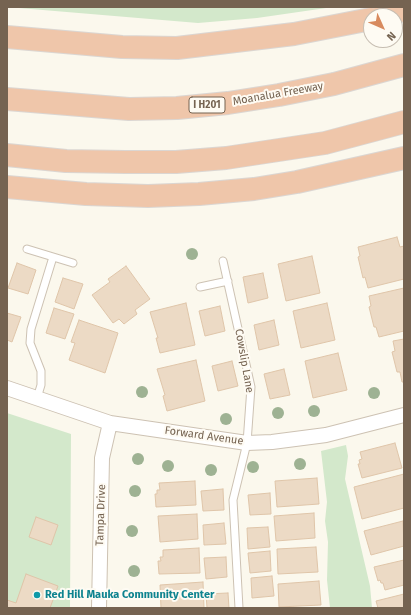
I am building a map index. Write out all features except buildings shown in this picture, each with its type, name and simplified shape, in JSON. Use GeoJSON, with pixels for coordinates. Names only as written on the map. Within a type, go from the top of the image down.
{"type":"FeatureCollection","features":[{"type":"Feature","properties":{"kind":"highway"},"geometry":{"type":"LineString","coordinates":[[7,37],[122,47],[177,48],[294,34],[363,21]]}},
{"type":"Feature","properties":{"kind":"highway","name":"Moanalua Freeway"},"geometry":{"type":"LineString","coordinates":[[7,99],[129,109],[177,108],[228,103],[279,95],[334,84],[404,65]]}},
{"type":"Feature","properties":{"kind":"highway"},"geometry":{"type":"LineString","coordinates":[[7,155],[66,161],[176,162],[226,158],[325,143],[404,122]]}},
{"type":"Feature","properties":{"kind":"highway"},"geometry":{"type":"LineString","coordinates":[[7,187],[86,194],[148,196],[199,194],[254,189],[297,182],[404,158]]}},
{"type":"Feature","properties":{"kind":"street","name":"Forward Avenue"},"geometry":{"type":"LineString","coordinates":[[7,388],[110,422],[247,442],[272,442],[326,435],[404,414]]}},
{"type":"Feature","properties":{"kind":"street","name":"Tampa Drive"},"geometry":{"type":"LineString","coordinates":[[98,608],[102,458],[110,422]]}},
{"type":"Feature","properties":{"kind":"lane"},"geometry":{"type":"LineString","coordinates":[[27,249],[73,263]]}},
{"type":"Feature","properties":{"kind":"lane"},"geometry":{"type":"LineString","coordinates":[[37,398],[41,385],[41,371],[30,344],[31,328],[53,256]]}},
{"type":"Feature","properties":{"kind":"lane","name":"Cowslip Lane"},"geometry":{"type":"LineString","coordinates":[[223,261],[251,387],[247,442],[233,500],[239,608]]}},
{"type":"Feature","properties":{"kind":"lane"},"geometry":{"type":"LineString","coordinates":[[200,287],[228,281]]}},
{"type":"Feature","properties":{"kind":"green space"},"geometry":{"type":"Polygon","coordinates":[[[7,7],[333,7],[257,18],[198,23],[7,7]]]}},
{"type":"Feature","properties":{"kind":"green space"},"geometry":{"type":"Polygon","coordinates":[[[7,413],[71,434],[70,608],[7,608],[7,413]]]}},
{"type":"Feature","properties":{"kind":"green space"},"geometry":{"type":"Polygon","coordinates":[[[346,445],[348,456],[345,479],[370,586],[372,608],[330,608],[327,580],[328,542],[325,521],[327,502],[321,451],[346,445]]]}},
{"type":"Feature","properties":{"kind":"place","name":"Red Hill Mauka Community Center"},"geometry":{"type":"Point","coordinates":[37,595]}}]}
